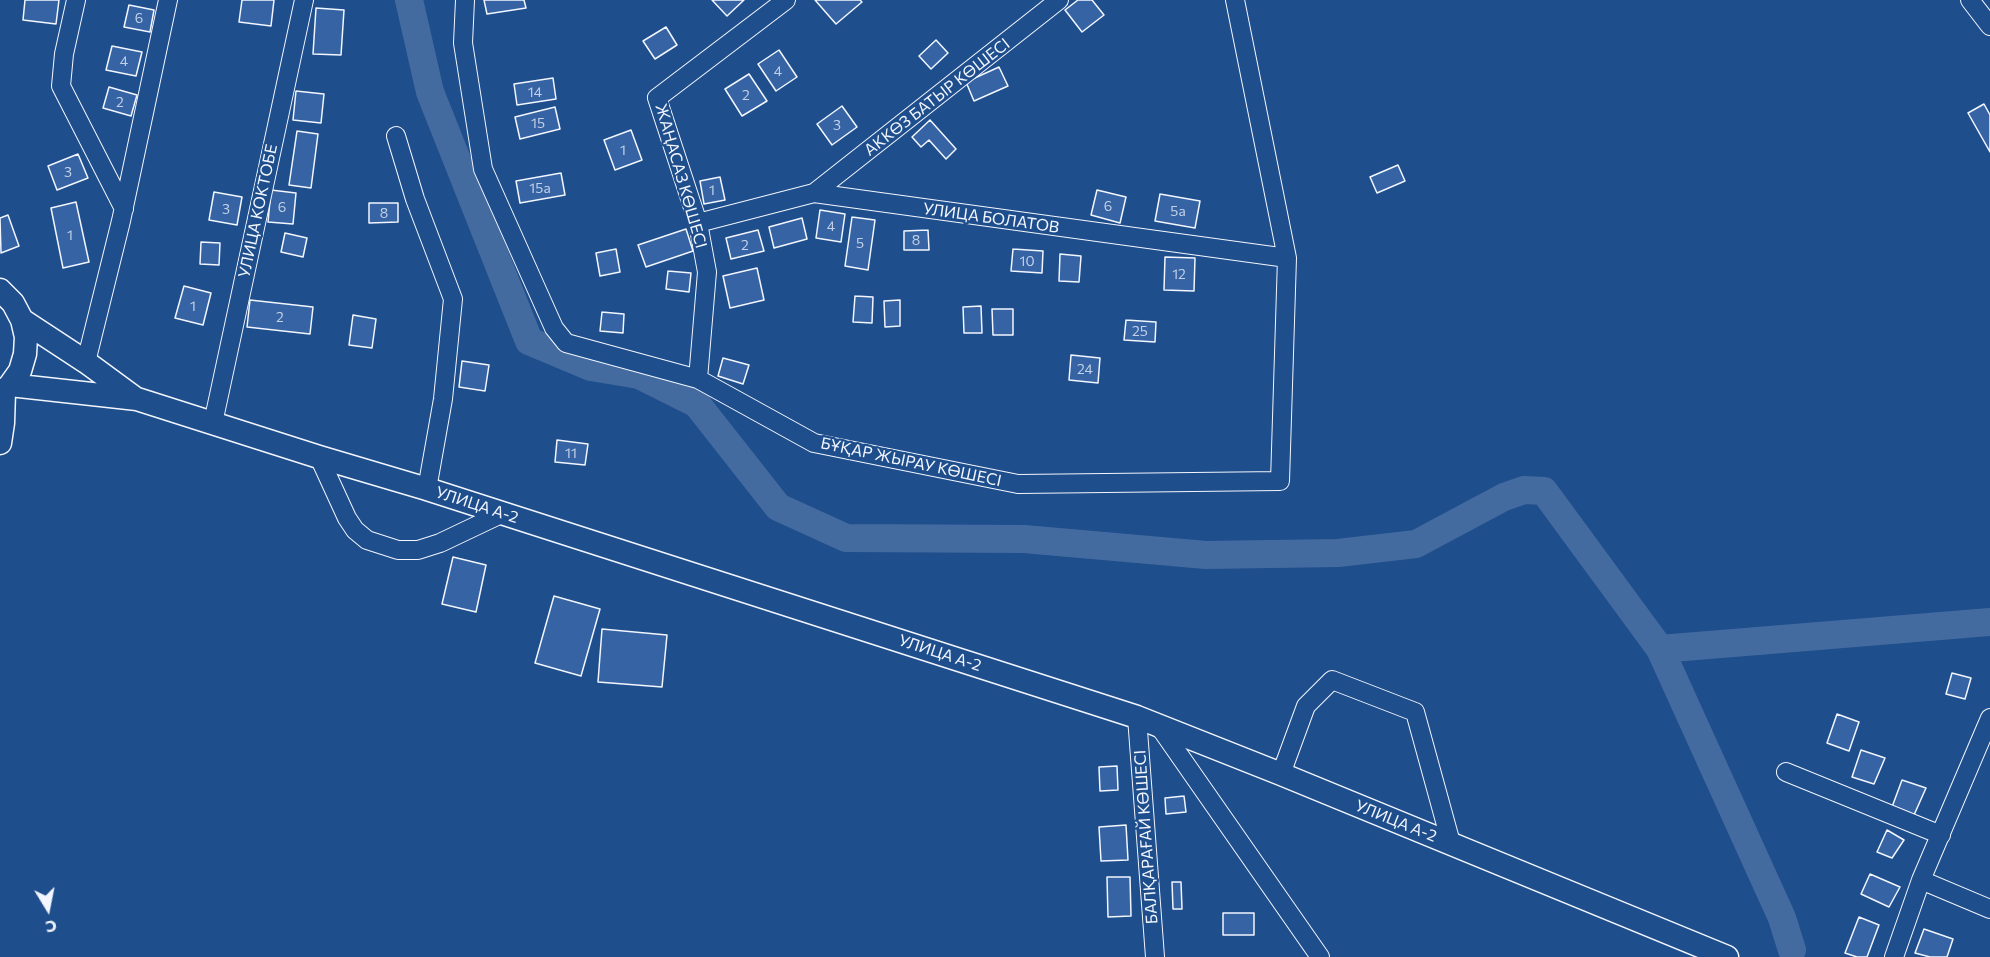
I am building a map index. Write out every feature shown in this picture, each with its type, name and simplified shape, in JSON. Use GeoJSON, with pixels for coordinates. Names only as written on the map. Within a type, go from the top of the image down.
{"type":"FeatureCollection","features":[{"type":"Feature","properties":{"kind":"main road"},"geometry":{"type":"LineString","coordinates":[[0,290],[13,303],[22,320],[26,337],[25,354],[20,371],[4,390],[0,443]]}},
{"type":"Feature","properties":{"kind":"main road","name":"УЛИЦА А-2"},"geometry":{"type":"LineString","coordinates":[[22,320],[137,399]]}},
{"type":"Feature","properties":{"kind":"main road","name":"УЛИЦА А-2"},"geometry":{"type":"LineString","coordinates":[[4,390],[137,399],[427,489],[1137,717],[1451,843],[1726,957]]}},
{"type":"Feature","properties":{"kind":"street"},"geometry":{"type":"LineString","coordinates":[[76,0],[64,54],[61,86],[124,209]]}},
{"type":"Feature","properties":{"kind":"street"},"geometry":{"type":"LineString","coordinates":[[86,362],[124,209],[168,0]]}},
{"type":"Feature","properties":{"kind":"street","name":"УЛИЦА КОКТОБЕ"},"geometry":{"type":"LineString","coordinates":[[213,423],[304,0]]}},
{"type":"Feature","properties":{"kind":"street","name":"БҰҚАР ЖЫРАУ КӨШЕСІ"},"geometry":{"type":"LineString","coordinates":[[465,0],[462,43],[483,169],[554,328],[566,343],[698,379],[814,443],[1018,484],[1280,481],[1287,258]]}},
{"type":"Feature","properties":{"kind":"street","name":"ЖАҢАСАЗ КӨШЕСІ"},"geometry":{"type":"LineString","coordinates":[[698,379],[707,272],[698,223],[657,98],[786,0]]}},
{"type":"Feature","properties":{"kind":"street","name":"АККӨЗ БАТЫР КӨШЕСІ"},"geometry":{"type":"LineString","coordinates":[[814,193],[1059,0]]}},
{"type":"Feature","properties":{"kind":"street"},"geometry":{"type":"LineString","coordinates":[[1235,0],[1287,258]]}},
{"type":"Feature","properties":{"kind":"street"},"geometry":{"type":"LineString","coordinates":[[1970,0],[1990,26]]}},
{"type":"Feature","properties":{"kind":"street"},"geometry":{"type":"LineString","coordinates":[[396,136],[416,199],[453,299],[443,399],[427,489]]}},
{"type":"Feature","properties":{"kind":"street","name":"УЛИЦА БОЛАТОВ"},"geometry":{"type":"LineString","coordinates":[[698,223],[814,193],[1287,258]]}},
{"type":"Feature","properties":{"kind":"street"},"geometry":{"type":"LineString","coordinates":[[320,457],[347,518],[355,530],[367,540],[398,550],[418,550],[440,543],[501,514]]}},
{"type":"Feature","properties":{"kind":"street"},"geometry":{"type":"LineString","coordinates":[[1281,774],[1305,706],[1332,680],[1414,712],[1451,843]]}},
{"type":"Feature","properties":{"kind":"street","name":"БАЛҚАРАҒАЙ КӨШЕСІ"},"geometry":{"type":"LineString","coordinates":[[1137,717],[1155,957]]}},
{"type":"Feature","properties":{"kind":"street"},"geometry":{"type":"LineString","coordinates":[[1894,957],[1921,880],[1990,718]]}},
{"type":"Feature","properties":{"kind":"street"},"geometry":{"type":"LineString","coordinates":[[1159,726],[1320,957]]}},
{"type":"Feature","properties":{"kind":"street"},"geometry":{"type":"LineString","coordinates":[[1786,772],[1941,835]]}},
{"type":"Feature","properties":{"kind":"street"},"geometry":{"type":"LineString","coordinates":[[1921,880],[1990,909]]}},
{"type":"Feature","properties":{"kind":"building"},"geometry":{"type":"Polygon","coordinates":[[[25,0],[59,0],[56,24],[23,20],[25,0]]]}},
{"type":"Feature","properties":{"kind":"building"},"geometry":{"type":"Polygon","coordinates":[[[242,0],[274,0],[271,26],[239,22],[242,0]]]}},
{"type":"Feature","properties":{"kind":"building"},"geometry":{"type":"Polygon","coordinates":[[[484,0],[524,0],[526,8],[487,14],[484,0]]]}},
{"type":"Feature","properties":{"kind":"building"},"geometry":{"type":"Polygon","coordinates":[[[712,0],[744,0],[727,16],[712,0]]]}},
{"type":"Feature","properties":{"kind":"building"},"geometry":{"type":"Polygon","coordinates":[[[815,0],[860,0],[862,2],[836,24],[815,0]]]}},
{"type":"Feature","properties":{"kind":"building"},"geometry":{"type":"Polygon","coordinates":[[[1078,0],[1092,0],[1104,15],[1082,32],[1065,10],[1078,0]]]}},
{"type":"Feature","properties":{"kind":"building"},"geometry":{"type":"Polygon","coordinates":[[[129,5],[154,10],[150,32],[124,27],[129,5]]]}},
{"type":"Feature","properties":{"kind":"building"},"geometry":{"type":"Polygon","coordinates":[[[316,8],[344,10],[341,55],[313,54],[316,8]]]}},
{"type":"Feature","properties":{"kind":"building"},"geometry":{"type":"Polygon","coordinates":[[[666,27],[677,45],[655,59],[643,41],[666,27]]]}},
{"type":"Feature","properties":{"kind":"building"},"geometry":{"type":"Polygon","coordinates":[[[936,40],[948,53],[931,69],[919,56],[936,40]]]}},
{"type":"Feature","properties":{"kind":"building"},"geometry":{"type":"Polygon","coordinates":[[[112,46],[142,52],[136,76],[106,70],[112,46]]]}},
{"type":"Feature","properties":{"kind":"building"},"geometry":{"type":"Polygon","coordinates":[[[779,50],[797,77],[776,91],[758,64],[779,50]]]}},
{"type":"Feature","properties":{"kind":"building"},"geometry":{"type":"Polygon","coordinates":[[[999,67],[1008,86],[974,101],[966,82],[999,67]]]}},
{"type":"Feature","properties":{"kind":"building"},"geometry":{"type":"Polygon","coordinates":[[[749,74],[767,101],[742,116],[725,89],[749,74]]]}},
{"type":"Feature","properties":{"kind":"building"},"geometry":{"type":"Polygon","coordinates":[[[553,78],[556,99],[517,105],[514,84],[553,78]]]}},
{"type":"Feature","properties":{"kind":"building"},"geometry":{"type":"Polygon","coordinates":[[[109,87],[137,95],[131,116],[103,108],[109,87]]]}},
{"type":"Feature","properties":{"kind":"building"},"geometry":{"type":"Polygon","coordinates":[[[296,91],[324,94],[321,123],[293,120],[296,91]]]}},
{"type":"Feature","properties":{"kind":"building"},"geometry":{"type":"Polygon","coordinates":[[[1984,104],[1990,115],[1990,152],[1968,113],[1984,104]]]}},
{"type":"Feature","properties":{"kind":"building"},"geometry":{"type":"Polygon","coordinates":[[[842,106],[857,127],[832,145],[817,124],[842,106]]]}},
{"type":"Feature","properties":{"kind":"building"},"geometry":{"type":"Polygon","coordinates":[[[555,107],[560,129],[520,139],[515,117],[555,107]]]}},
{"type":"Feature","properties":{"kind":"building"},"geometry":{"type":"Polygon","coordinates":[[[930,120],[956,149],[946,159],[929,140],[921,147],[912,137],[930,120]]]}},
{"type":"Feature","properties":{"kind":"building"},"geometry":{"type":"Polygon","coordinates":[[[631,130],[642,160],[615,170],[604,140],[631,130]]]}},
{"type":"Feature","properties":{"kind":"building"},"geometry":{"type":"Polygon","coordinates":[[[297,131],[318,134],[311,188],[289,185],[297,131]]]}},
{"type":"Feature","properties":{"kind":"building"},"geometry":{"type":"Polygon","coordinates":[[[78,154],[88,178],[57,190],[48,166],[78,154]]]}},
{"type":"Feature","properties":{"kind":"building"},"geometry":{"type":"Polygon","coordinates":[[[1398,165],[1405,181],[1377,193],[1370,177],[1398,165]]]}},
{"type":"Feature","properties":{"kind":"building"},"geometry":{"type":"Polygon","coordinates":[[[561,173],[565,195],[520,203],[516,181],[561,173]]]}},
{"type":"Feature","properties":{"kind":"building"},"geometry":{"type":"Polygon","coordinates":[[[720,177],[725,200],[704,204],[700,181],[720,177]]]}},
{"type":"Feature","properties":{"kind":"building"},"geometry":{"type":"Polygon","coordinates":[[[271,190],[296,193],[293,224],[268,222],[271,190]]]}},
{"type":"Feature","properties":{"kind":"building"},"geometry":{"type":"Polygon","coordinates":[[[1097,190],[1126,197],[1120,223],[1091,215],[1097,190]]]}},
{"type":"Feature","properties":{"kind":"building"},"geometry":{"type":"Polygon","coordinates":[[[214,192],[242,197],[237,225],[209,220],[214,192]]]}},
{"type":"Feature","properties":{"kind":"building"},"geometry":{"type":"Polygon","coordinates":[[[1160,194],[1200,201],[1195,228],[1155,221],[1160,194]]]}},
{"type":"Feature","properties":{"kind":"building"},"geometry":{"type":"Polygon","coordinates":[[[76,202],[89,262],[63,268],[51,208],[76,202]]]}},
{"type":"Feature","properties":{"kind":"building"},"geometry":{"type":"Polygon","coordinates":[[[369,203],[398,203],[398,222],[369,223],[369,203]]]}},
{"type":"Feature","properties":{"kind":"building"},"geometry":{"type":"Polygon","coordinates":[[[820,210],[845,214],[841,242],[816,238],[820,210]]]}},
{"type":"Feature","properties":{"kind":"building"},"geometry":{"type":"Polygon","coordinates":[[[8,215],[19,246],[1,253],[0,218],[8,215]]]}},
{"type":"Feature","properties":{"kind":"building"},"geometry":{"type":"Polygon","coordinates":[[[852,217],[875,220],[868,270],[845,266],[852,217]]]}},
{"type":"Feature","properties":{"kind":"building"},"geometry":{"type":"Polygon","coordinates":[[[802,218],[807,239],[774,248],[769,227],[802,218]]]}},
{"type":"Feature","properties":{"kind":"building"},"geometry":{"type":"Polygon","coordinates":[[[686,229],[693,251],[646,267],[638,245],[686,229]]]}},
{"type":"Feature","properties":{"kind":"building"},"geometry":{"type":"Polygon","coordinates":[[[758,230],[764,251],[731,259],[726,238],[758,230]]]}},
{"type":"Feature","properties":{"kind":"building"},"geometry":{"type":"Polygon","coordinates":[[[928,230],[929,250],[904,250],[904,231],[928,230]]]}},
{"type":"Feature","properties":{"kind":"building"},"geometry":{"type":"Polygon","coordinates":[[[285,233],[307,238],[303,257],[281,252],[285,233]]]}},
{"type":"Feature","properties":{"kind":"building"},"geometry":{"type":"Polygon","coordinates":[[[201,242],[220,243],[219,265],[200,264],[201,242]]]}},
{"type":"Feature","properties":{"kind":"building"},"geometry":{"type":"Polygon","coordinates":[[[616,249],[620,272],[600,276],[596,253],[616,249]]]}},
{"type":"Feature","properties":{"kind":"building"},"geometry":{"type":"Polygon","coordinates":[[[1013,249],[1043,251],[1042,273],[1011,271],[1013,249]]]}},
{"type":"Feature","properties":{"kind":"building"},"geometry":{"type":"Polygon","coordinates":[[[1060,254],[1081,256],[1079,282],[1059,281],[1060,254]]]}},
{"type":"Feature","properties":{"kind":"building"},"geometry":{"type":"Polygon","coordinates":[[[1165,257],[1195,258],[1194,291],[1164,290],[1165,257]]]}},
{"type":"Feature","properties":{"kind":"building"},"geometry":{"type":"Polygon","coordinates":[[[757,268],[764,300],[730,308],[723,276],[757,268]]]}},
{"type":"Feature","properties":{"kind":"building"},"geometry":{"type":"Polygon","coordinates":[[[668,271],[691,273],[689,292],[666,289],[668,271]]]}},
{"type":"Feature","properties":{"kind":"building"},"geometry":{"type":"Polygon","coordinates":[[[184,286],[211,293],[203,325],[175,318],[184,286]]]}},
{"type":"Feature","properties":{"kind":"building"},"geometry":{"type":"Polygon","coordinates":[[[855,296],[873,297],[872,323],[853,322],[855,296]]]}},
{"type":"Feature","properties":{"kind":"building"},"geometry":{"type":"Polygon","coordinates":[[[250,300],[313,307],[310,334],[247,327],[250,300]]]}},
{"type":"Feature","properties":{"kind":"building"},"geometry":{"type":"Polygon","coordinates":[[[900,300],[900,326],[885,327],[884,301],[900,300]]]}},
{"type":"Feature","properties":{"kind":"building"},"geometry":{"type":"Polygon","coordinates":[[[981,306],[982,333],[964,333],[963,307],[981,306]]]}},
{"type":"Feature","properties":{"kind":"building"},"geometry":{"type":"Polygon","coordinates":[[[992,309],[1013,309],[1013,335],[993,335],[992,309]]]}},
{"type":"Feature","properties":{"kind":"building"},"geometry":{"type":"Polygon","coordinates":[[[602,312],[624,314],[623,333],[600,331],[602,312]]]}},
{"type":"Feature","properties":{"kind":"building"},"geometry":{"type":"Polygon","coordinates":[[[353,315],[376,319],[372,348],[349,345],[353,315]]]}},
{"type":"Feature","properties":{"kind":"building"},"geometry":{"type":"Polygon","coordinates":[[[1126,320],[1156,322],[1155,342],[1124,340],[1126,320]]]}},
{"type":"Feature","properties":{"kind":"building"},"geometry":{"type":"Polygon","coordinates":[[[1071,355],[1100,358],[1098,383],[1069,380],[1071,355]]]}},
{"type":"Feature","properties":{"kind":"building"},"geometry":{"type":"Polygon","coordinates":[[[723,358],[749,365],[743,384],[718,376],[723,358]]]}},
{"type":"Feature","properties":{"kind":"building"},"geometry":{"type":"Polygon","coordinates":[[[462,361],[489,365],[485,391],[459,387],[462,361]]]}},
{"type":"Feature","properties":{"kind":"building"},"geometry":{"type":"Polygon","coordinates":[[[557,440],[588,444],[585,465],[555,462],[557,440]]]}},
{"type":"Feature","properties":{"kind":"building"},"geometry":{"type":"Polygon","coordinates":[[[453,557],[486,565],[476,612],[442,604],[453,557]]]}},
{"type":"Feature","properties":{"kind":"building"},"geometry":{"type":"Polygon","coordinates":[[[554,596],[600,609],[581,676],[535,663],[554,596]]]}},
{"type":"Feature","properties":{"kind":"building"},"geometry":{"type":"Polygon","coordinates":[[[602,629],[667,635],[662,687],[598,682],[602,629]]]}},
{"type":"Feature","properties":{"kind":"building"},"geometry":{"type":"Polygon","coordinates":[[[1952,673],[1971,678],[1965,699],[1946,694],[1952,673]]]}},
{"type":"Feature","properties":{"kind":"building"},"geometry":{"type":"Polygon","coordinates":[[[1837,714],[1859,722],[1849,751],[1827,743],[1837,714]]]}},
{"type":"Feature","properties":{"kind":"building"},"geometry":{"type":"Polygon","coordinates":[[[1861,750],[1885,758],[1874,784],[1852,777],[1861,750]]]}},
{"type":"Feature","properties":{"kind":"building"},"geometry":{"type":"Polygon","coordinates":[[[1117,766],[1118,790],[1100,791],[1099,767],[1117,766]]]}},
{"type":"Feature","properties":{"kind":"building"},"geometry":{"type":"Polygon","coordinates":[[[1902,780],[1926,788],[1914,815],[1892,807],[1902,780]]]}},
{"type":"Feature","properties":{"kind":"building"},"geometry":{"type":"Polygon","coordinates":[[[1184,796],[1186,812],[1166,814],[1165,798],[1184,796]]]}},
{"type":"Feature","properties":{"kind":"building"},"geometry":{"type":"Polygon","coordinates":[[[1126,825],[1128,860],[1101,861],[1099,827],[1126,825]]]}},
{"type":"Feature","properties":{"kind":"building"},"geometry":{"type":"Polygon","coordinates":[[[1887,830],[1904,840],[1892,858],[1877,852],[1887,830]]]}},
{"type":"Feature","properties":{"kind":"building"},"geometry":{"type":"Polygon","coordinates":[[[1870,874],[1900,887],[1889,907],[1861,894],[1870,874]]]}},
{"type":"Feature","properties":{"kind":"building"},"geometry":{"type":"Polygon","coordinates":[[[1107,877],[1130,877],[1131,916],[1108,917],[1107,877]]]}},
{"type":"Feature","properties":{"kind":"building"},"geometry":{"type":"Polygon","coordinates":[[[1172,882],[1181,882],[1182,909],[1173,909],[1172,882]]]}},
{"type":"Feature","properties":{"kind":"building"},"geometry":{"type":"Polygon","coordinates":[[[1223,913],[1254,913],[1254,935],[1223,935],[1223,913]]]}},
{"type":"Feature","properties":{"kind":"building"},"geometry":{"type":"Polygon","coordinates":[[[1859,917],[1879,925],[1867,957],[1845,953],[1859,917]]]}},
{"type":"Feature","properties":{"kind":"building"},"geometry":{"type":"Polygon","coordinates":[[[1924,929],[1953,939],[1947,957],[1930,957],[1915,953],[1924,929]]]}},
{"type":"Feature","properties":{"kind":"waterway"},"geometry":{"type":"LineString","coordinates":[[409,0],[430,92],[529,341],[591,367],[639,375],[697,404],[778,507],[846,538],[1024,539],[1206,555],[1338,553],[1416,544],[1504,497],[1524,490],[1544,491],[1660,649],[1782,918],[1792,950]]}},
{"type":"Feature","properties":{"kind":"waterway"},"geometry":{"type":"LineString","coordinates":[[1660,649],[1990,622]]}}]}
